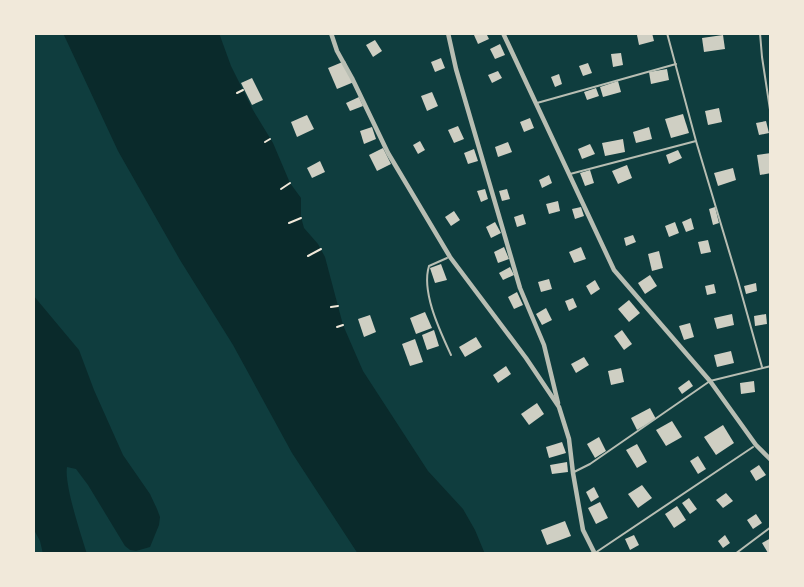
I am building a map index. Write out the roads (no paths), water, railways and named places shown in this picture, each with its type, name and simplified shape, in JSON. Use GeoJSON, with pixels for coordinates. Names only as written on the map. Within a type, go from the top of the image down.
{"type":"FeatureCollection","features":[{"type":"Feature","properties":{"kind":"street"},"geometry":{"type":"LineString","coordinates":[[331,33],[337,51],[388,153],[450,257],[526,358],[559,407]]}},
{"type":"Feature","properties":{"kind":"street"},"geometry":{"type":"LineString","coordinates":[[448,33],[520,288],[544,345],[569,439],[583,530],[595,554]]}},
{"type":"Feature","properties":{"kind":"street"},"geometry":{"type":"LineString","coordinates":[[503,33],[614,270],[710,381],[770,459]]}},
{"type":"Feature","properties":{"kind":"lane"},"geometry":{"type":"LineString","coordinates":[[667,33],[762,367]]}},
{"type":"Feature","properties":{"kind":"lane"},"geometry":{"type":"LineString","coordinates":[[760,33],[771,116]]}},
{"type":"Feature","properties":{"kind":"lane"},"geometry":{"type":"LineString","coordinates":[[536,103],[676,64]]}},
{"type":"Feature","properties":{"kind":"lane"},"geometry":{"type":"LineString","coordinates":[[569,174],[696,141]]}},
{"type":"Feature","properties":{"kind":"lane"},"geometry":{"type":"LineString","coordinates":[[450,257],[429,266],[426,276],[435,317],[451,355]]}},
{"type":"Feature","properties":{"kind":"lane"},"geometry":{"type":"LineString","coordinates":[[573,473],[710,381],[771,366]]}},
{"type":"Feature","properties":{"kind":"lane"},"geometry":{"type":"LineString","coordinates":[[595,554],[757,445]]}},
{"type":"Feature","properties":{"kind":"lane"},"geometry":{"type":"LineString","coordinates":[[735,554],[771,527]]}},
{"type":"Feature","properties":{"kind":"water"},"geometry":{"type":"Polygon","coordinates":[[[63,33],[219,33],[231,66],[273,143],[290,183],[301,198],[304,228],[325,257],[343,325],[363,371],[428,471],[463,509],[485,554],[358,554],[292,453],[233,345],[180,260],[118,151],[63,33]]]}},
{"type":"Feature","properties":{"kind":"water"},"geometry":{"type":"Polygon","coordinates":[[[33,295],[79,350],[123,455],[157,509],[159,525],[150,547],[136,551],[125,546],[88,485],[76,469],[67,467],[70,497],[87,554],[43,554],[33,528],[33,295]]]}}]}
